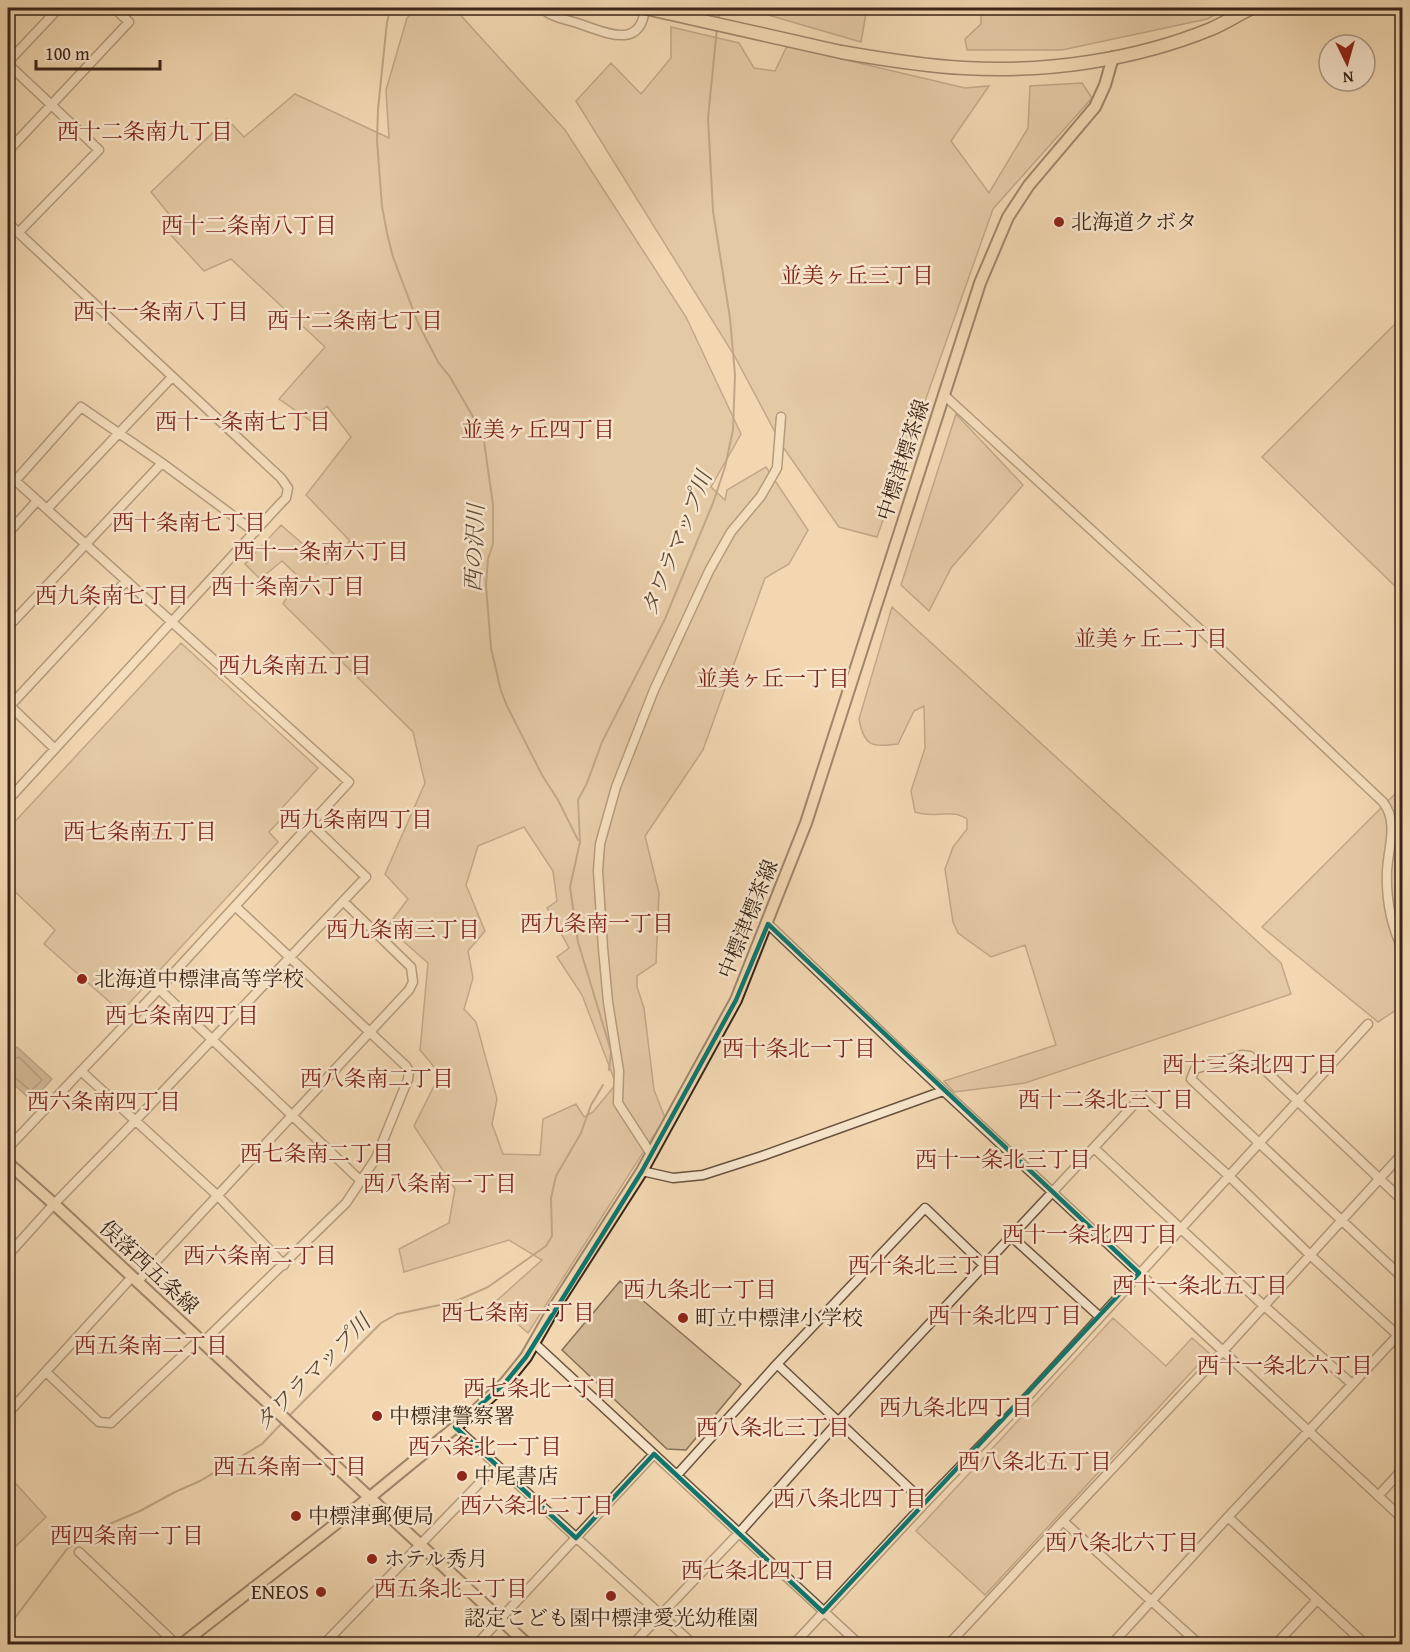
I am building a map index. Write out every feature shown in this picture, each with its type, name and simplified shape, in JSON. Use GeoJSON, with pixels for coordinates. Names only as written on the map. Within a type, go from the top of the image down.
{"type":"FeatureCollection","features":[{"type":"Feature","properties":{"kind":"highway"},"geometry":{"type":"LineString","coordinates":[[645,8],[841,52],[963,68],[1042,67],[1113,57],[1170,43],[1212,28],[1252,8]]}},
{"type":"Feature","properties":{"kind":"main road","name":"中標津標茶線"},"geometry":{"type":"LineString","coordinates":[[183,1644],[369,1498],[505,1383],[526,1356],[642,1171],[736,1000],[768,924],[806,823],[980,283],[1008,216],[1029,185],[1095,107],[1105,85],[1113,57]]}},
{"type":"Feature","properties":{"kind":"main road","name":"俣落西五条線"},"geometry":{"type":"LineString","coordinates":[[8,1166],[54,1204],[527,1644]]}},
{"type":"Feature","properties":{"kind":"street"},"geometry":{"type":"LineString","coordinates":[[18,233],[99,150],[8,63],[59,8]]}},
{"type":"Feature","properties":{"kind":"street"},"geometry":{"type":"LineString","coordinates":[[8,151],[129,22],[114,8]]}},
{"type":"Feature","properties":{"kind":"street"},"geometry":{"type":"LineString","coordinates":[[542,8],[551,14],[607,33],[620,35],[636,31],[641,25],[645,8]]}},
{"type":"Feature","properties":{"kind":"street"},"geometry":{"type":"LineString","coordinates":[[8,223],[286,483],[288,488],[286,498],[8,800]]}},
{"type":"Feature","properties":{"kind":"street"},"geometry":{"type":"LineString","coordinates":[[47,509],[172,377]]}},
{"type":"Feature","properties":{"kind":"street"},"geometry":{"type":"LineString","coordinates":[[944,395],[1195,625],[1383,802],[1392,825],[1387,870],[1389,910],[1402,948]]}},
{"type":"Feature","properties":{"kind":"street"},"geometry":{"type":"LineString","coordinates":[[15,481],[81,407],[255,532]]}},
{"type":"Feature","properties":{"kind":"street"},"geometry":{"type":"LineString","coordinates":[[651,1154],[618,1103],[619,1071],[608,1002],[603,948],[598,871],[600,844],[616,787],[654,690],[709,572],[731,532],[760,496],[777,468],[781,417]]}},
{"type":"Feature","properties":{"kind":"street"},"geometry":{"type":"LineString","coordinates":[[8,627],[162,463]]}},
{"type":"Feature","properties":{"kind":"street"},"geometry":{"type":"LineString","coordinates":[[8,474],[349,782],[159,989],[8,1148]]}},
{"type":"Feature","properties":{"kind":"street"},"geometry":{"type":"LineString","coordinates":[[8,533],[38,501]]}},
{"type":"Feature","properties":{"kind":"street"},"geometry":{"type":"LineString","coordinates":[[55,748],[8,706],[126,581]]}},
{"type":"Feature","properties":{"kind":"street"},"geometry":{"type":"LineString","coordinates":[[8,1255],[366,877],[311,824]]}},
{"type":"Feature","properties":{"kind":"street"},"geometry":{"type":"LineString","coordinates":[[8,1413],[134,1279],[218,1196],[409,990],[414,974],[411,968],[343,901]]}},
{"type":"Feature","properties":{"kind":"street"},"geometry":{"type":"LineString","coordinates":[[46,1372],[99,1422],[111,1423],[284,1265],[346,1203],[376,1158],[408,1079],[409,1071],[235,906]]}},
{"type":"Feature","properties":{"kind":"street"},"geometry":{"type":"LineString","coordinates":[[768,924],[943,1091],[1402,1518]]}},
{"type":"Feature","properties":{"kind":"street"},"geometry":{"type":"LineString","coordinates":[[159,989],[361,1181]]}},
{"type":"Feature","properties":{"kind":"street"},"geometry":{"type":"LineString","coordinates":[[794,1644],[1017,1408],[1368,1024]]}},
{"type":"Feature","properties":{"kind":"street"},"geometry":{"type":"LineString","coordinates":[[1402,1200],[1250,1056],[1242,1055],[1195,1069],[1191,1079],[1402,1276]]}},
{"type":"Feature","properties":{"kind":"street"},"geometry":{"type":"LineString","coordinates":[[81,1071],[218,1196],[284,1265]]}},
{"type":"Feature","properties":{"kind":"street"},"geometry":{"type":"LineString","coordinates":[[642,1171],[673,1178],[703,1175],[943,1091]]}},
{"type":"Feature","properties":{"kind":"street"},"geometry":{"type":"LineString","coordinates":[[633,1644],[739,1533],[839,1421],[1054,1193],[1141,1097],[1229,1176],[1309,1254],[1401,1335],[1308,1430],[1112,1644]]}},
{"type":"Feature","properties":{"kind":"street"},"geometry":{"type":"LineString","coordinates":[[1094,1148],[1352,1384]]}},
{"type":"Feature","properties":{"kind":"street"},"geometry":{"type":"LineString","coordinates":[[949,1644],[1402,1154]]}},
{"type":"Feature","properties":{"kind":"street"},"geometry":{"type":"LineString","coordinates":[[677,1475],[777,1364],[925,1208],[985,1266]]}},
{"type":"Feature","properties":{"kind":"street"},"geometry":{"type":"LineString","coordinates":[[1012,1237],[1100,1317]]}},
{"type":"Feature","properties":{"kind":"street"},"geometry":{"type":"LineString","coordinates":[[534,1343],[859,1644]]}},
{"type":"Feature","properties":{"kind":"street"},"geometry":{"type":"LineString","coordinates":[[777,1364],[926,1503]]}},
{"type":"Feature","properties":{"kind":"street"},"geometry":{"type":"LineString","coordinates":[[455,1427],[693,1644]]}},
{"type":"Feature","properties":{"kind":"street"},"geometry":{"type":"LineString","coordinates":[[477,1644],[654,1454]]}},
{"type":"Feature","properties":{"kind":"street"},"geometry":{"type":"LineString","coordinates":[[324,1644],[497,1465]]}},
{"type":"Feature","properties":{"kind":"street"},"geometry":{"type":"LineString","coordinates":[[1378,1496],[1402,1470]]}},
{"type":"Feature","properties":{"kind":"street"},"geometry":{"type":"LineString","coordinates":[[1228,1517],[1365,1644]]}},
{"type":"Feature","properties":{"kind":"street"},"geometry":{"type":"LineString","coordinates":[[1063,1521],[1199,1644]]}},
{"type":"Feature","properties":{"kind":"street"},"geometry":{"type":"LineString","coordinates":[[79,1552],[183,1644]]}},
{"type":"Feature","properties":{"kind":"street"},"geometry":{"type":"LineString","coordinates":[[1276,1644],[1317,1600]]}},
{"type":"Feature","properties":{"kind":"street"},"geometry":{"type":"LineString","coordinates":[[332,1636],[342,1644]]}},
{"type":"Feature","properties":{"kind":"highlighted area"},"geometry":{"type":"Polygon","coordinates":[[[768,924],[1139,1273],[823,1612],[654,1454],[576,1538],[455,1427],[505,1383],[526,1357],[642,1171],[736,1000],[768,924]]]}},
{"type":"Feature","properties":{"kind":"shaded area"},"geometry":{"type":"Polygon","coordinates":[[[418,8],[454,8],[565,130],[686,317],[741,434],[711,487],[725,500],[727,490],[766,467],[808,530],[789,564],[765,578],[703,750],[645,836],[659,893],[656,963],[637,976],[637,987],[644,1008],[654,1090],[665,1118],[528,1333],[494,1303],[542,1260],[509,1240],[404,1272],[399,1249],[449,1223],[455,1189],[414,1126],[440,1074],[420,1050],[428,963],[387,927],[408,899],[385,874],[425,783],[413,732],[283,604],[299,577],[282,561],[260,579],[245,564],[281,525],[326,564],[350,541],[306,495],[351,437],[327,406],[311,421],[279,399],[325,347],[231,259],[204,271],[169,233],[173,219],[151,192],[227,119],[244,137],[295,94],[389,138],[386,90],[407,18],[418,8]],[[524,827],[478,846],[466,885],[485,931],[468,951],[473,978],[464,1009],[476,1022],[497,1099],[492,1124],[503,1154],[540,1155],[543,1119],[576,1104],[584,1117],[593,1112],[616,1084],[582,995],[557,957],[569,948],[547,908],[557,901],[553,871],[524,827]]]}},
{"type":"Feature","properties":{"kind":"shaded area"},"geometry":{"type":"Polygon","coordinates":[[[744,8],[867,8],[861,42],[744,8]]]}},
{"type":"Feature","properties":{"kind":"shaded area"},"geometry":{"type":"Polygon","coordinates":[[[975,8],[1228,8],[1207,19],[1062,50],[967,50],[965,39],[981,24],[981,13],[975,8]]]}},
{"type":"Feature","properties":{"kind":"shaded area"},"geometry":{"type":"Polygon","coordinates":[[[671,27],[739,43],[754,68],[775,71],[787,46],[965,88],[989,86],[951,141],[989,193],[1028,128],[1030,86],[1082,83],[1092,98],[993,209],[877,537],[839,527],[783,447],[734,355],[576,101],[611,63],[641,94],[671,58],[671,27]]]}},
{"type":"Feature","properties":{"kind":"shaded area"},"geometry":{"type":"Polygon","coordinates":[[[1402,317],[1402,593],[1262,457],[1402,317]]]}},
{"type":"Feature","properties":{"kind":"shaded area"},"geometry":{"type":"Polygon","coordinates":[[[956,414],[1023,485],[951,568],[929,611],[901,585],[956,414]]]}},
{"type":"Feature","properties":{"kind":"shaded area"},"geometry":{"type":"Polygon","coordinates":[[[892,607],[1281,963],[1291,994],[1025,1083],[954,1092],[944,1081],[1056,1045],[1025,945],[991,957],[958,933],[953,922],[945,869],[953,847],[967,829],[967,819],[955,814],[915,812],[911,791],[925,748],[924,706],[914,711],[898,744],[876,745],[871,743],[861,728],[859,719],[892,607]]]}},
{"type":"Feature","properties":{"kind":"shaded area","name":"北海道中標津高等学校"},"geometry":{"type":"Polygon","coordinates":[[[181,643],[318,768],[282,808],[286,814],[269,832],[278,842],[121,1012],[44,944],[55,930],[8,885],[8,829],[181,643]]]}},
{"type":"Feature","properties":{"kind":"shaded area"},"geometry":{"type":"Polygon","coordinates":[[[1402,787],[1402,1006],[1378,1022],[1262,927],[1402,787]]]}},
{"type":"Feature","properties":{"kind":"shaded area"},"geometry":{"type":"Polygon","coordinates":[[[620,1281],[741,1384],[686,1450],[667,1449],[562,1350],[620,1281]]]}},
{"type":"Feature","properties":{"kind":"shaded area"},"geometry":{"type":"Polygon","coordinates":[[[1113,1318],[1166,1366],[1192,1338],[1209,1353],[985,1595],[916,1531],[1113,1318]]]}},
{"type":"Feature","properties":{"kind":"shaded area"},"geometry":{"type":"Polygon","coordinates":[[[8,1475],[46,1517],[8,1554],[8,1475]]]}},
{"type":"Feature","properties":{"kind":"water"},"geometry":{"type":"Polygon","coordinates":[[[17,1047],[52,1079],[32,1101],[8,1079],[8,1058],[17,1047]]]}},
{"type":"Feature","properties":{"kind":"waterway","name":"西の沢川"},"geometry":{"type":"LineString","coordinates":[[391,8],[387,22],[377,141],[382,206],[387,233],[393,257],[418,323],[438,362],[450,377],[483,434],[493,505],[493,544],[488,559],[486,585],[491,648],[501,691],[542,775],[558,800],[578,840]]}},
{"type":"Feature","properties":{"kind":"waterway","name":"タワラマップ川"},"geometry":{"type":"LineString","coordinates":[[718,20],[720,8]]}},
{"type":"Feature","properties":{"kind":"waterway","name":"タワラマップ川"},"geometry":{"type":"LineString","coordinates":[[609,1070],[611,1051],[578,942],[570,887],[580,842],[578,800],[587,783],[602,742],[665,619],[713,503],[725,467],[733,430],[735,375],[730,318],[713,211],[708,118],[717,28]]}},
{"type":"Feature","properties":{"kind":"waterway","name":"タワラマップ川"},"geometry":{"type":"LineString","coordinates":[[288,1417],[381,1323],[397,1314],[454,1302],[488,1287],[546,1246],[552,1236],[551,1198],[556,1176],[581,1133],[591,1105],[603,1085]]}},
{"type":"Feature","properties":{"kind":"waterway","name":"タワラマップ川"},"geometry":{"type":"LineString","coordinates":[[8,1627],[67,1549],[93,1531],[200,1481],[262,1444],[282,1423]]}},
{"type":"Feature","properties":{"kind":"place","name":"北海道クボタ"},"geometry":{"type":"Point","coordinates":[1059,222]}},
{"type":"Feature","properties":{"kind":"place","name":"北海道中標津高等学校"},"geometry":{"type":"Point","coordinates":[82,979]}},
{"type":"Feature","properties":{"kind":"place","name":"町立中標津小学校"},"geometry":{"type":"Point","coordinates":[683,1318]}},
{"type":"Feature","properties":{"kind":"place","name":"中標津警察署"},"geometry":{"type":"Point","coordinates":[377,1416]}},
{"type":"Feature","properties":{"kind":"place","name":"中尾書店"},"geometry":{"type":"Point","coordinates":[462,1476]}},
{"type":"Feature","properties":{"kind":"place","name":"中標津郵便局"},"geometry":{"type":"Point","coordinates":[296,1516]}},
{"type":"Feature","properties":{"kind":"place","name":"ホテル秀月"},"geometry":{"type":"Point","coordinates":[372,1559]}},
{"type":"Feature","properties":{"kind":"place","name":"ENEOS"},"geometry":{"type":"Point","coordinates":[321,1592]}},
{"type":"Feature","properties":{"kind":"place","name":"認定こども園中標津愛光幼稚園"},"geometry":{"type":"Point","coordinates":[611,1596]}},
{"type":"Feature","properties":{"kind":"district","name":"西十二条南九丁目"},"geometry":{"type":"Point","coordinates":[145,131]}},
{"type":"Feature","properties":{"kind":"district","name":"西十二条南八丁目"},"geometry":{"type":"Point","coordinates":[249,225]}},
{"type":"Feature","properties":{"kind":"district","name":"並美ヶ丘三丁目"},"geometry":{"type":"Point","coordinates":[857,275]}},
{"type":"Feature","properties":{"kind":"district","name":"西十一条南八丁目"},"geometry":{"type":"Point","coordinates":[161,311]}},
{"type":"Feature","properties":{"kind":"district","name":"西十二条南七丁目"},"geometry":{"type":"Point","coordinates":[355,320]}},
{"type":"Feature","properties":{"kind":"district","name":"西十一条南七丁目"},"geometry":{"type":"Point","coordinates":[243,421]}},
{"type":"Feature","properties":{"kind":"district","name":"並美ヶ丘四丁目"},"geometry":{"type":"Point","coordinates":[538,429]}},
{"type":"Feature","properties":{"kind":"district","name":"西十条南七丁目"},"geometry":{"type":"Point","coordinates":[189,522]}},
{"type":"Feature","properties":{"kind":"district","name":"西十一条南六丁目"},"geometry":{"type":"Point","coordinates":[321,551]}},
{"type":"Feature","properties":{"kind":"district","name":"西十条南六丁目"},"geometry":{"type":"Point","coordinates":[288,586]}},
{"type":"Feature","properties":{"kind":"district","name":"西九条南七丁目"},"geometry":{"type":"Point","coordinates":[112,595]}},
{"type":"Feature","properties":{"kind":"district","name":"並美ヶ丘二丁目"},"geometry":{"type":"Point","coordinates":[1151,638]}},
{"type":"Feature","properties":{"kind":"district","name":"西九条南五丁目"},"geometry":{"type":"Point","coordinates":[295,665]}},
{"type":"Feature","properties":{"kind":"district","name":"並美ヶ丘一丁目"},"geometry":{"type":"Point","coordinates":[773,678]}},
{"type":"Feature","properties":{"kind":"district","name":"西九条南四丁目"},"geometry":{"type":"Point","coordinates":[356,819]}},
{"type":"Feature","properties":{"kind":"district","name":"西七条南五丁目"},"geometry":{"type":"Point","coordinates":[140,831]}},
{"type":"Feature","properties":{"kind":"district","name":"西九条南一丁目"},"geometry":{"type":"Point","coordinates":[597,923]}},
{"type":"Feature","properties":{"kind":"district","name":"西九条南三丁目"},"geometry":{"type":"Point","coordinates":[403,929]}},
{"type":"Feature","properties":{"kind":"district","name":"西七条南四丁目"},"geometry":{"type":"Point","coordinates":[182,1015]}},
{"type":"Feature","properties":{"kind":"district","name":"西十条北一丁目"},"geometry":{"type":"Point","coordinates":[799,1048]}},
{"type":"Feature","properties":{"kind":"district","name":"西十三条北四丁目"},"geometry":{"type":"Point","coordinates":[1250,1064]}},
{"type":"Feature","properties":{"kind":"district","name":"西八条南二丁目"},"geometry":{"type":"Point","coordinates":[377,1078]}},
{"type":"Feature","properties":{"kind":"district","name":"西十二条北三丁目"},"geometry":{"type":"Point","coordinates":[1106,1099]}},
{"type":"Feature","properties":{"kind":"district","name":"西六条南四丁目"},"geometry":{"type":"Point","coordinates":[104,1101]}},
{"type":"Feature","properties":{"kind":"district","name":"西七条南二丁目"},"geometry":{"type":"Point","coordinates":[317,1153]}},
{"type":"Feature","properties":{"kind":"district","name":"西十一条北三丁目"},"geometry":{"type":"Point","coordinates":[1003,1159]}},
{"type":"Feature","properties":{"kind":"district","name":"西八条南一丁目"},"geometry":{"type":"Point","coordinates":[440,1183]}},
{"type":"Feature","properties":{"kind":"district","name":"西十一条北四丁目"},"geometry":{"type":"Point","coordinates":[1090,1234]}},
{"type":"Feature","properties":{"kind":"district","name":"西六条南二丁目"},"geometry":{"type":"Point","coordinates":[260,1255]}},
{"type":"Feature","properties":{"kind":"district","name":"西十条北三丁目"},"geometry":{"type":"Point","coordinates":[925,1265]}},
{"type":"Feature","properties":{"kind":"district","name":"西十一条北五丁目"},"geometry":{"type":"Point","coordinates":[1200,1285]}},
{"type":"Feature","properties":{"kind":"district","name":"西九条北一丁目"},"geometry":{"type":"Point","coordinates":[700,1289]}},
{"type":"Feature","properties":{"kind":"district","name":"西七条南一丁目"},"geometry":{"type":"Point","coordinates":[518,1312]}},
{"type":"Feature","properties":{"kind":"district","name":"西十条北四丁目"},"geometry":{"type":"Point","coordinates":[1005,1315]}},
{"type":"Feature","properties":{"kind":"district","name":"西五条南二丁目"},"geometry":{"type":"Point","coordinates":[151,1345]}},
{"type":"Feature","properties":{"kind":"district","name":"西十一条北六丁目"},"geometry":{"type":"Point","coordinates":[1285,1365]}},
{"type":"Feature","properties":{"kind":"district","name":"西七条北一丁目"},"geometry":{"type":"Point","coordinates":[540,1388]}},
{"type":"Feature","properties":{"kind":"district","name":"西九条北四丁目"},"geometry":{"type":"Point","coordinates":[956,1407]}},
{"type":"Feature","properties":{"kind":"district","name":"西八条北三丁目"},"geometry":{"type":"Point","coordinates":[773,1427]}},
{"type":"Feature","properties":{"kind":"district","name":"西六条北一丁目"},"geometry":{"type":"Point","coordinates":[485,1446]}},
{"type":"Feature","properties":{"kind":"district","name":"西八条北五丁目"},"geometry":{"type":"Point","coordinates":[1035,1461]}},
{"type":"Feature","properties":{"kind":"district","name":"西五条南一丁目"},"geometry":{"type":"Point","coordinates":[290,1466]}},
{"type":"Feature","properties":{"kind":"district","name":"西八条北四丁目"},"geometry":{"type":"Point","coordinates":[850,1498]}},
{"type":"Feature","properties":{"kind":"district","name":"西六条北二丁目"},"geometry":{"type":"Point","coordinates":[537,1505]}},
{"type":"Feature","properties":{"kind":"district","name":"西四条南一丁目"},"geometry":{"type":"Point","coordinates":[127,1535]}},
{"type":"Feature","properties":{"kind":"district","name":"西八条北六丁目"},"geometry":{"type":"Point","coordinates":[1122,1542]}},
{"type":"Feature","properties":{"kind":"district","name":"西七条北四丁目"},"geometry":{"type":"Point","coordinates":[758,1570]}},
{"type":"Feature","properties":{"kind":"district","name":"西五条北二丁目"},"geometry":{"type":"Point","coordinates":[451,1588]}}]}
